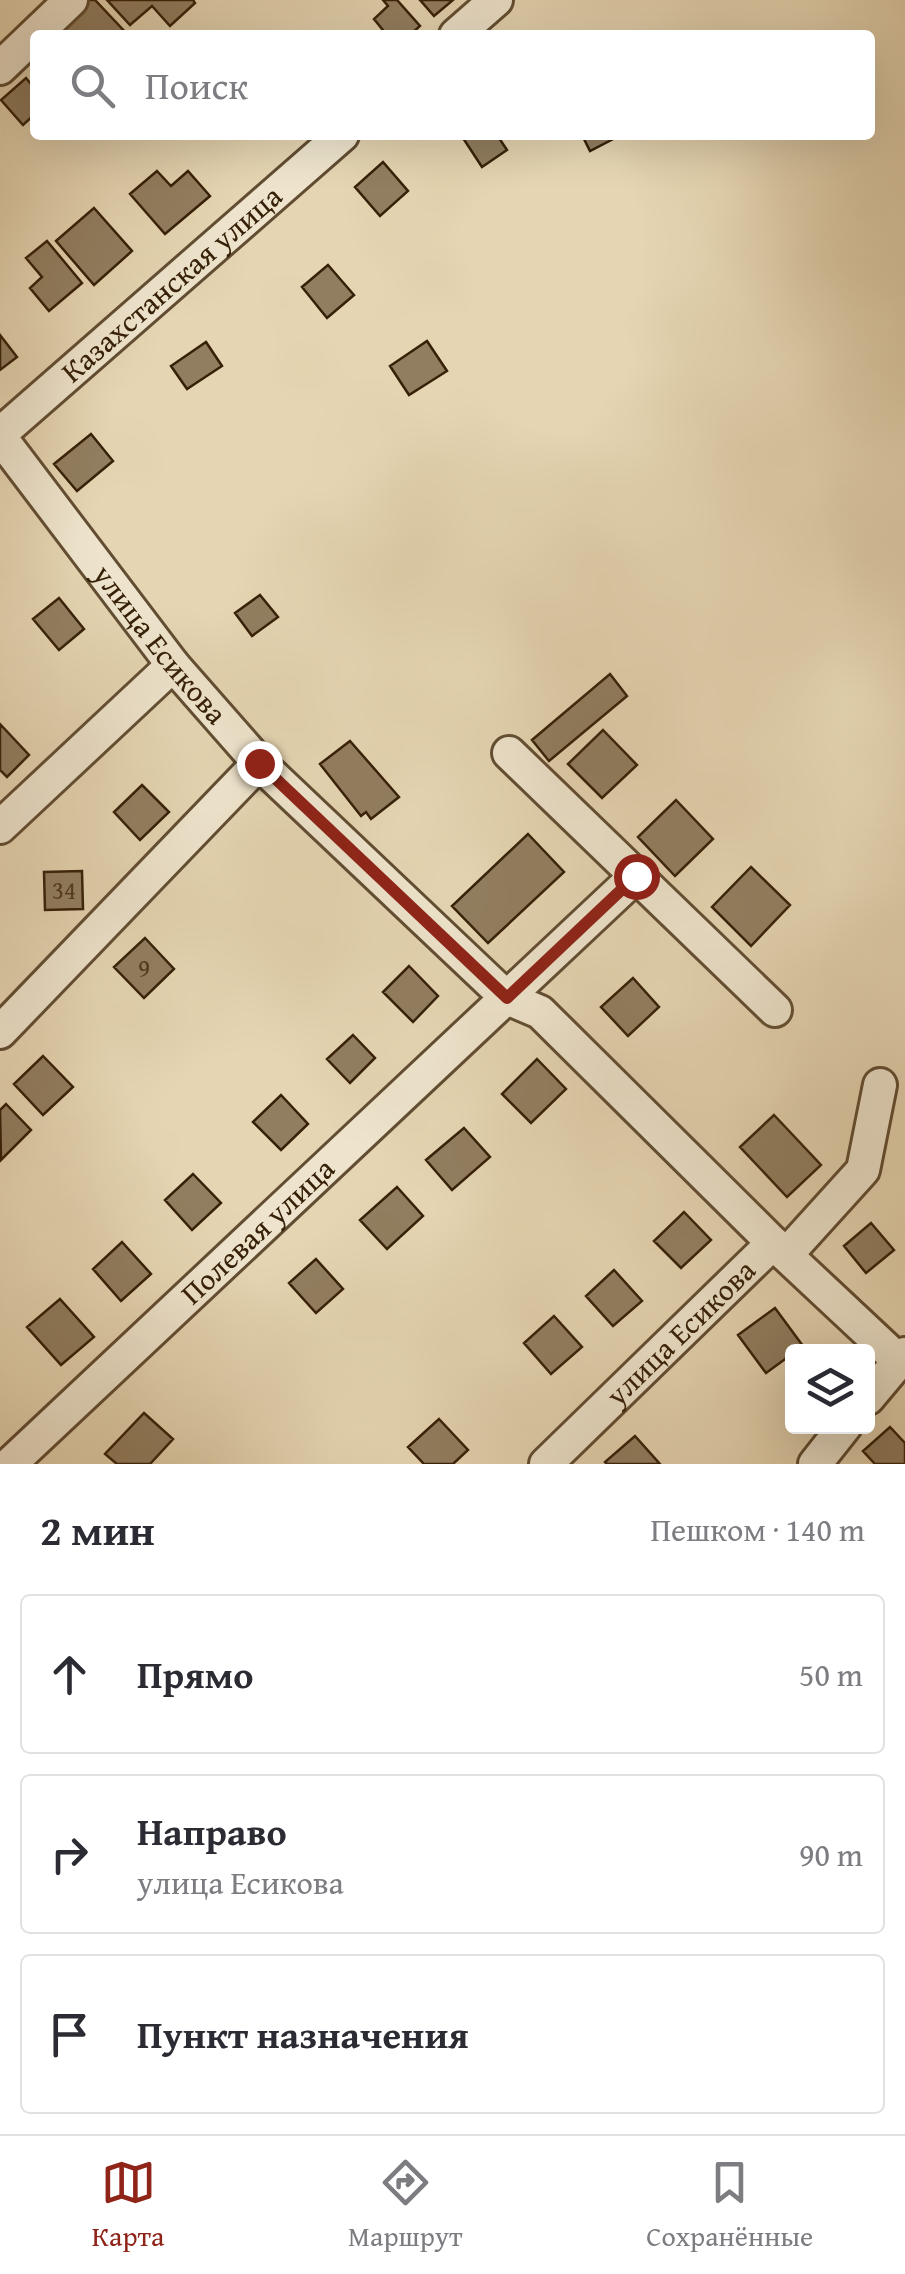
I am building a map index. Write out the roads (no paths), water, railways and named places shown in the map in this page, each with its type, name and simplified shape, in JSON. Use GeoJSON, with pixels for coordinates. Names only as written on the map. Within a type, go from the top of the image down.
{"type":"FeatureCollection","features":[{"type":"Feature","properties":{"kind":"street"},"geometry":{"type":"LineString","coordinates":[[40,30],[71,0]]}},
{"type":"Feature","properties":{"kind":"street"},"geometry":{"type":"LineString","coordinates":[[462,30],[496,0]]}},
{"type":"Feature","properties":{"kind":"street"},"geometry":{"type":"LineString","coordinates":[[0,68],[30,39]]}},
{"type":"Feature","properties":{"kind":"street","name":"Казахстанская улица"},"geometry":{"type":"LineString","coordinates":[[0,436],[336,140]]}},
{"type":"Feature","properties":{"kind":"street","name":"улица Есикова"},"geometry":{"type":"LineString","coordinates":[[0,436],[173,665],[259,763],[507,998],[540,1012],[779,1249],[902,1357]]}},
{"type":"Feature","properties":{"kind":"street"},"geometry":{"type":"LineString","coordinates":[[0,827],[173,665]]}},
{"type":"Feature","properties":{"kind":"street"},"geometry":{"type":"LineString","coordinates":[[510,753],[775,1010]]}},
{"type":"Feature","properties":{"kind":"street"},"geometry":{"type":"LineString","coordinates":[[0,1032],[259,763]]}},
{"type":"Feature","properties":{"kind":"street","name":"Полевая улица"},"geometry":{"type":"LineString","coordinates":[[10,1464],[636,876]]}},
{"type":"Feature","properties":{"kind":"street"},"geometry":{"type":"LineString","coordinates":[[779,1249],[862,1170],[880,1085]]}},
{"type":"Feature","properties":{"kind":"street","name":"улица Есикова"},"geometry":{"type":"LineString","coordinates":[[546,1464],[779,1249]]}},
{"type":"Feature","properties":{"kind":"street"},"geometry":{"type":"LineString","coordinates":[[875,1390],[902,1357]]}},
{"type":"Feature","properties":{"kind":"street"},"geometry":{"type":"LineString","coordinates":[[815,1464],[839,1434]]}}]}
